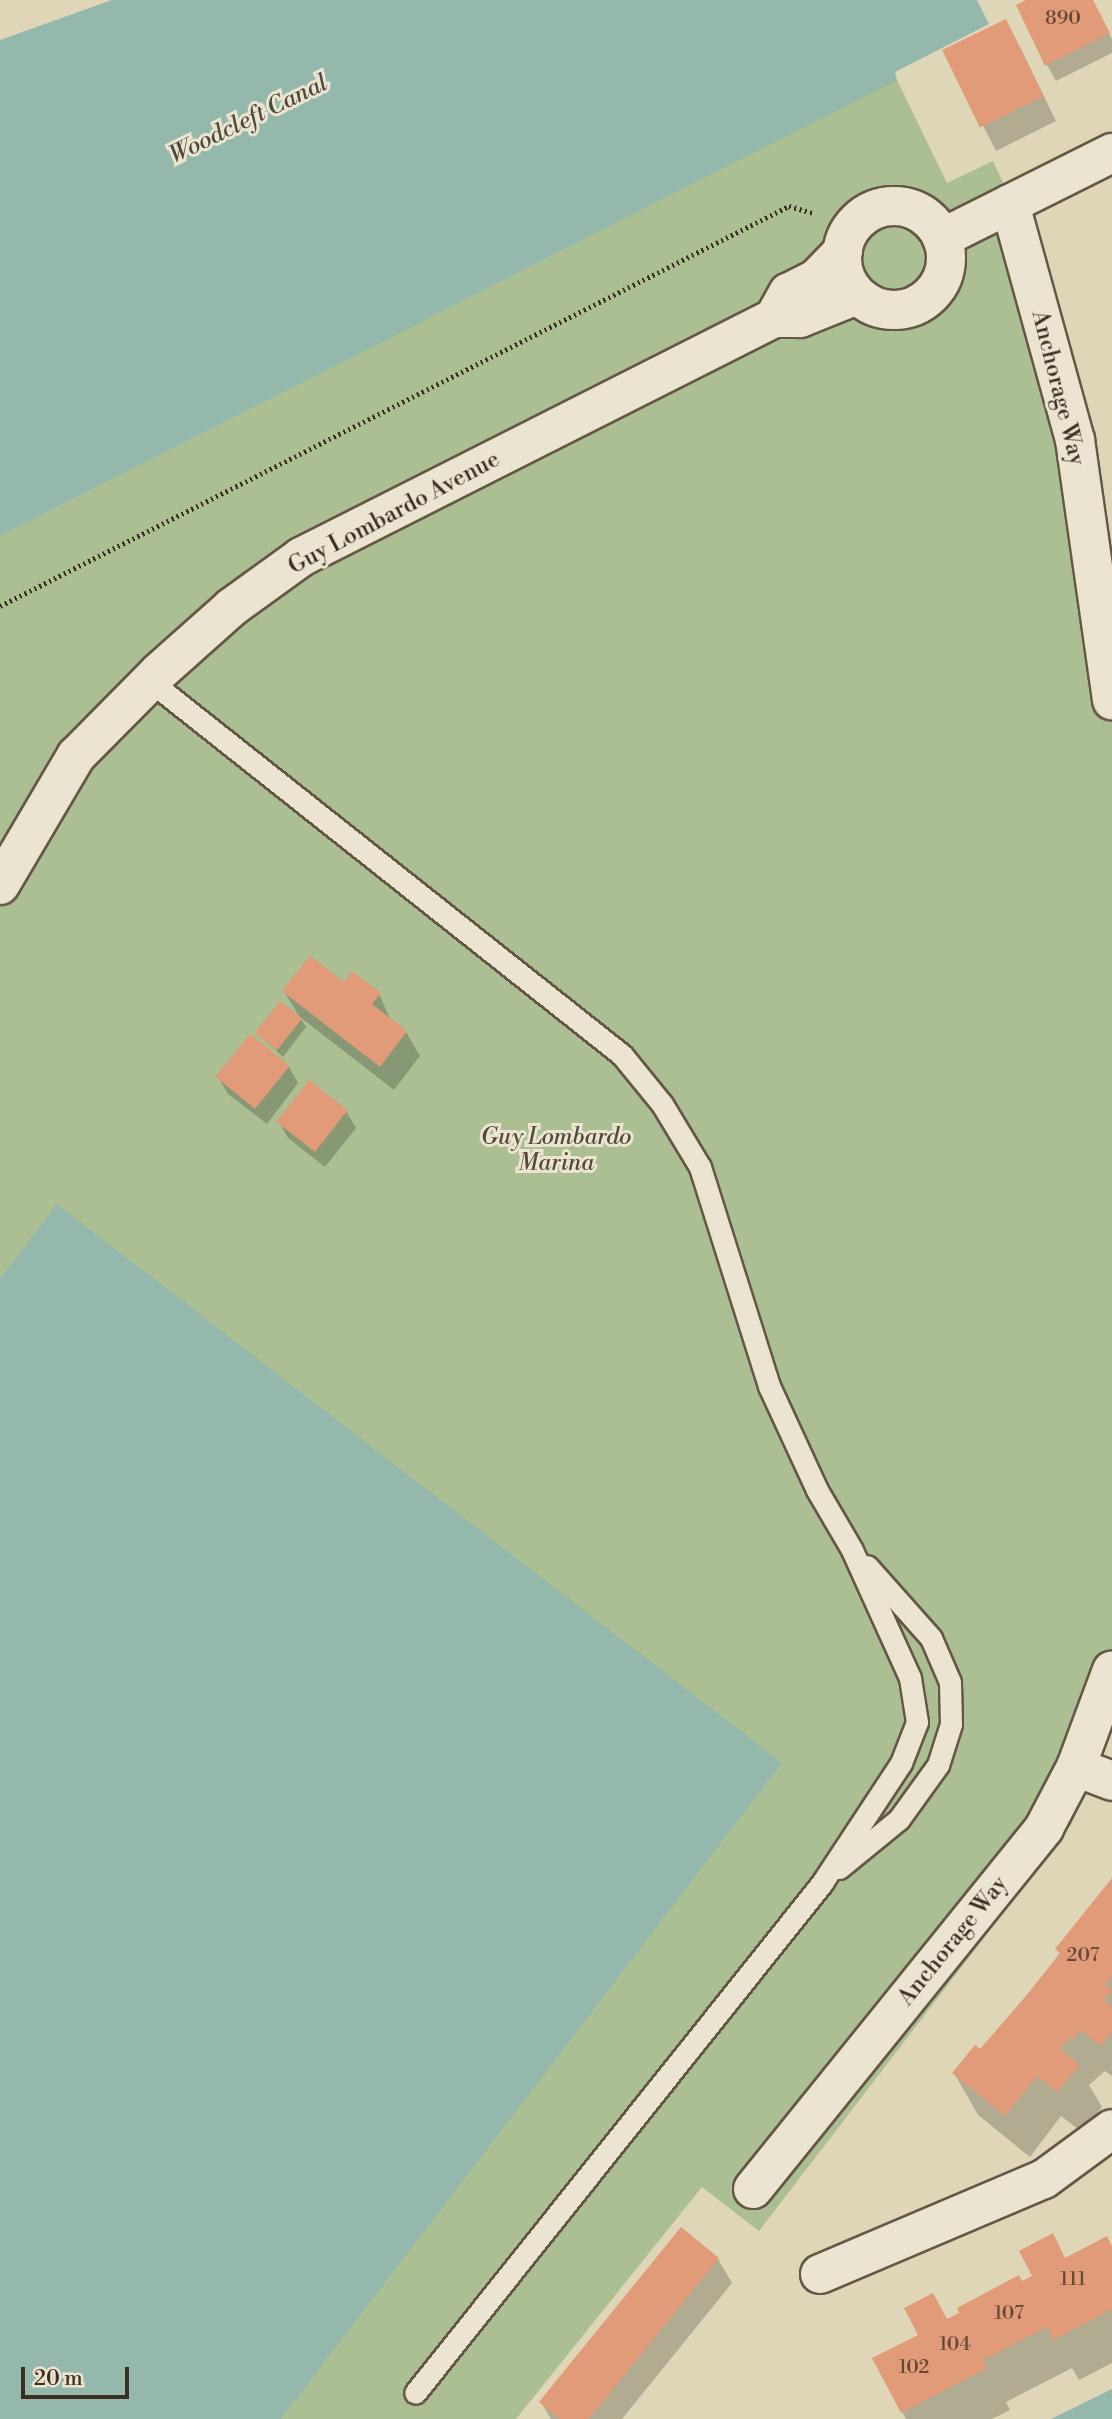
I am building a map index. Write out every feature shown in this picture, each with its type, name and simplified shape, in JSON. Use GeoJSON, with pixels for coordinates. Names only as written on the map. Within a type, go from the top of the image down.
{"type":"FeatureCollection","features":[{"type":"Feature","properties":{"kind":"street"},"geometry":{"type":"LineString","coordinates":[[842,251],[846,280],[857,295],[888,310],[922,302],[944,274],[942,238],[1112,153]]}},
{"type":"Feature","properties":{"kind":"street","name":"Anchorage Way"},"geometry":{"type":"LineString","coordinates":[[1010,204],[1076,440],[1108,638],[1112,700]]}},
{"type":"Feature","properties":{"kind":"street","name":"Guy Lombardo Avenue"},"geometry":{"type":"LineString","coordinates":[[774,318],[788,293],[816,279],[842,251],[854,224],[884,206],[919,212],[942,238]]}},
{"type":"Feature","properties":{"kind":"street","name":"Guy Lombardo Avenue"},"geometry":{"type":"LineString","coordinates":[[0,885],[76,756],[150,681],[232,607],[301,557],[774,318],[800,318],[857,295]]}},
{"type":"Feature","properties":{"kind":"street","name":"Anchorage Way"},"geometry":{"type":"LineString","coordinates":[[753,2189],[1044,1828],[1076,1767],[1112,1670]]}},
{"type":"Feature","properties":{"kind":"street"},"geometry":{"type":"LineString","coordinates":[[1076,1767],[1112,1781]]}},
{"type":"Feature","properties":{"kind":"street"},"geometry":{"type":"LineString","coordinates":[[820,2274],[1044,2179],[1112,2129]]}},
{"type":"Feature","properties":{"kind":"lane"},"geometry":{"type":"LineString","coordinates":[[150,681],[622,1055],[662,1104],[700,1167],[769,1385],[817,1490],[852,1550],[910,1678],[917,1722],[901,1763],[821,1883],[415,2393]]}},
{"type":"Feature","properties":{"kind":"lane"},"geometry":{"type":"LineString","coordinates":[[821,1883],[899,1819],[938,1765],[951,1724],[950,1682],[931,1638],[852,1550]]}},
{"type":"Feature","properties":{"kind":"path"},"geometry":{"type":"LineString","coordinates":[[0,606],[789,206],[813,213]]}},
{"type":"Feature","properties":{"kind":"green space","name":"Guy Lombardo Marina"},"geometry":{"type":"Polygon","coordinates":[[[886,73],[897,80],[947,183],[993,161],[1020,219],[1112,580],[1112,1720],[1072,1823],[759,2231],[702,2187],[516,2419],[0,2419],[0,483],[886,73]]]}},
{"type":"Feature","properties":{"kind":"water","name":"Woodcleft Canal"},"geometry":{"type":"Polygon","coordinates":[[[112,0],[977,0],[989,24],[895,72],[897,80],[0,536],[0,40],[112,0]]]}},
{"type":"Feature","properties":{"kind":"water"},"geometry":{"type":"Polygon","coordinates":[[[57,1204],[782,1763],[281,2419],[0,2419],[0,1279],[57,1204]]]}},
{"type":"Feature","properties":{"kind":"water"},"geometry":{"type":"Polygon","coordinates":[[[1112,2389],[1112,2419],[1051,2419],[1112,2389]]]}},
{"type":"Feature","properties":{"kind":"building"},"geometry":{"type":"Polygon","coordinates":[[[1026,0],[1093,0],[1110,33],[1045,66],[1016,5],[1026,0]]]}},
{"type":"Feature","properties":{"kind":"building"},"geometry":{"type":"Polygon","coordinates":[[[1006,19],[1044,96],[980,127],[942,50],[1006,19]]]}},
{"type":"Feature","properties":{"kind":"building"},"geometry":{"type":"Polygon","coordinates":[[[310,956],[344,982],[352,971],[381,993],[372,1004],[407,1031],[380,1067],[282,991],[310,956]]]}},
{"type":"Feature","properties":{"kind":"building"},"geometry":{"type":"Polygon","coordinates":[[[280,1001],[302,1018],[277,1051],[255,1033],[280,1001]]]}},
{"type":"Feature","properties":{"kind":"building"},"geometry":{"type":"Polygon","coordinates":[[[250,1034],[290,1066],[255,1109],[215,1077],[250,1034]]]}},
{"type":"Feature","properties":{"kind":"building"},"geometry":{"type":"Polygon","coordinates":[[[309,1080],[348,1110],[315,1152],[276,1122],[309,1080]]]}},
{"type":"Feature","properties":{"kind":"building"},"geometry":{"type":"Polygon","coordinates":[[[1112,1878],[1112,1976],[1105,1984],[1112,1991],[1104,2000],[1112,2007],[1112,2032],[1101,2046],[1080,2030],[1072,2041],[1068,2038],[1060,2049],[1080,2065],[1057,2092],[1037,2076],[1005,2116],[952,2073],[975,2045],[980,2049],[1026,1996],[1060,1953],[1055,1949],[1112,1878]]]}},
{"type":"Feature","properties":{"kind":"building"},"geometry":{"type":"Polygon","coordinates":[[[681,2227],[719,2258],[589,2419],[560,2419],[539,2402],[681,2227]]]}},
{"type":"Feature","properties":{"kind":"building"},"geometry":{"type":"Polygon","coordinates":[[[1053,2233],[1065,2258],[1107,2236],[1112,2246],[1112,2309],[1054,2340],[1047,2327],[983,2360],[987,2368],[901,2413],[872,2358],[918,2335],[904,2308],[933,2293],[947,2319],[959,2313],[957,2308],[1019,2275],[1022,2281],[1032,2276],[1019,2251],[1053,2233]]]}}]}
